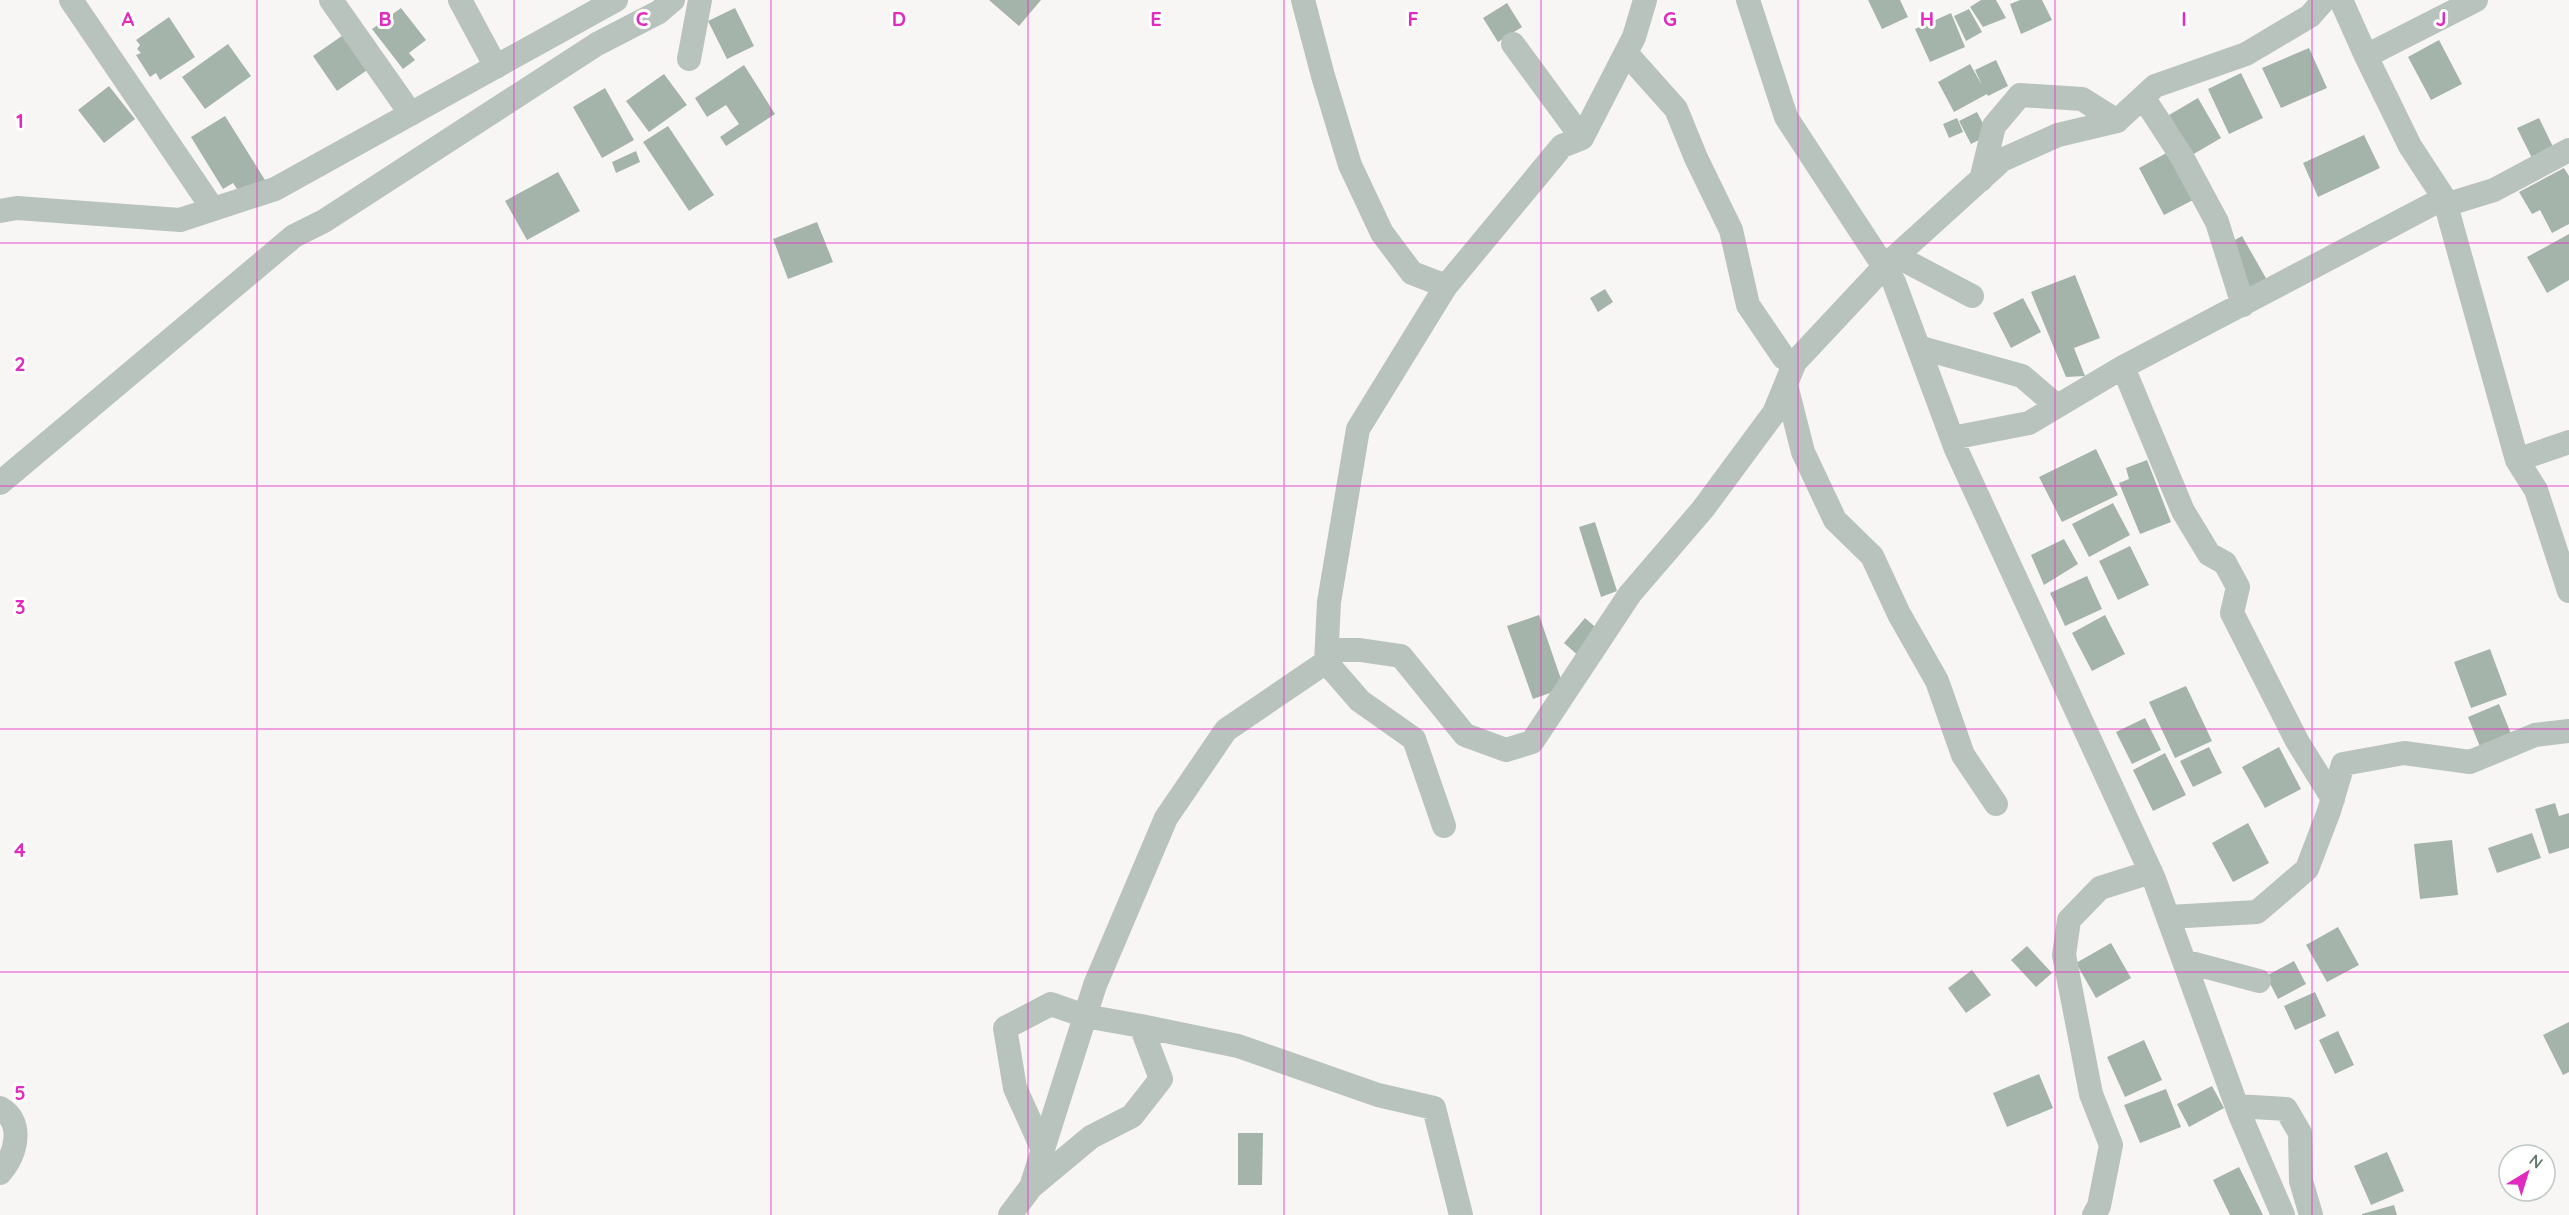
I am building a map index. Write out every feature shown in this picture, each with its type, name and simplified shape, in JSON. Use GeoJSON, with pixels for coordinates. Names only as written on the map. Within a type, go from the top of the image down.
{"type":"FeatureCollection","features":[{"type":"Feature","properties":{"kind":"street"},"geometry":{"type":"LineString","coordinates":[[71,0],[213,209]]}},
{"type":"Feature","properties":{"kind":"street"},"geometry":{"type":"LineString","coordinates":[[331,0],[411,114]]}},
{"type":"Feature","properties":{"kind":"street"},"geometry":{"type":"LineString","coordinates":[[460,0],[496,67]]}},
{"type":"Feature","properties":{"kind":"street"},"geometry":{"type":"LineString","coordinates":[[0,211],[17,208],[180,220],[275,189],[616,0]]}},
{"type":"Feature","properties":{"kind":"street"},"geometry":{"type":"LineString","coordinates":[[0,483],[294,236],[324,221],[597,44],[659,12],[673,0]]}},
{"type":"Feature","properties":{"kind":"street"},"geometry":{"type":"LineString","coordinates":[[689,59],[700,0]]}},
{"type":"Feature","properties":{"kind":"street"},"geometry":{"type":"LineString","coordinates":[[1303,0],[1350,165],[1382,232],[1413,273],[1446,286]]}},
{"type":"Feature","properties":{"kind":"street"},"geometry":{"type":"LineString","coordinates":[[1444,826],[1414,739],[1360,702],[1327,656],[1329,602],[1358,429],[1446,286],[1562,146],[1582,138],[1634,37],[1645,0]]}},
{"type":"Feature","properties":{"kind":"street"},"geometry":{"type":"LineString","coordinates":[[1748,0],[1786,117],[1890,262],[1894,282],[1952,438],[2151,872],[2237,1106],[2283,1215]]}},
{"type":"Feature","properties":{"kind":"street"},"geometry":{"type":"LineString","coordinates":[[1031,1187],[1095,985],[1166,818],[1226,730],[1327,656],[1360,650],[1401,656],[1465,735],[1506,750],[1532,742],[1630,594],[1703,508],[1774,413],[1795,362],[1890,262],[2002,160],[2058,135],[2117,121],[2155,86],[2246,54],[2310,16],[2324,0]]}},
{"type":"Feature","properties":{"kind":"street"},"geometry":{"type":"LineString","coordinates":[[2341,0],[2410,146],[2445,202],[2517,460],[2536,490],[2569,591]]}},
{"type":"Feature","properties":{"kind":"street"},"geometry":{"type":"LineString","coordinates":[[2366,56],[2476,0]]}},
{"type":"Feature","properties":{"kind":"street"},"geometry":{"type":"LineString","coordinates":[[1513,44],[1582,138]]}},
{"type":"Feature","properties":{"kind":"street"},"geometry":{"type":"LineString","coordinates":[[1626,54],[1676,109],[1696,158],[1731,230],[1748,305],[1784,358],[1795,362]]}},
{"type":"Feature","properties":{"kind":"street"},"geometry":{"type":"LineString","coordinates":[[1981,180],[1994,126],[2020,94],[2082,99],[2117,121]]}},
{"type":"Feature","properties":{"kind":"street"},"geometry":{"type":"LineString","coordinates":[[2143,98],[2182,157],[2217,222],[2243,304]]}},
{"type":"Feature","properties":{"kind":"street"},"geometry":{"type":"LineString","coordinates":[[1952,438],[2029,423],[2123,367],[2243,304],[2445,202],[2494,190],[2569,150]]}},
{"type":"Feature","properties":{"kind":"street"},"geometry":{"type":"LineString","coordinates":[[1890,262],[1972,296]]}},
{"type":"Feature","properties":{"kind":"street"},"geometry":{"type":"LineString","coordinates":[[1918,347],[2022,375],[2056,406]]}},
{"type":"Feature","properties":{"kind":"street"},"geometry":{"type":"LineString","coordinates":[[2123,367],[2183,511],[2210,554],[2225,563],[2238,587],[2232,613],[2297,741],[2333,799]]}},
{"type":"Feature","properties":{"kind":"street"},"geometry":{"type":"LineString","coordinates":[[1786,385],[1803,452],[1835,520],[1872,556],[1899,614],[1936,681],[1964,755],[1996,804]]}},
{"type":"Feature","properties":{"kind":"street"},"geometry":{"type":"LineString","coordinates":[[2517,460],[2569,442]]}},
{"type":"Feature","properties":{"kind":"street"},"geometry":{"type":"LineString","coordinates":[[2168,917],[2257,912],[2307,869],[2333,799],[2343,764],[2404,753],[2470,762],[2535,735],[2569,730]]}},
{"type":"Feature","properties":{"kind":"street"},"geometry":{"type":"LineString","coordinates":[[2094,1215],[2099,1206],[2111,1145],[2091,1094],[2064,955],[2069,920],[2100,888],[2151,872]]}},
{"type":"Feature","properties":{"kind":"street"},"geometry":{"type":"LineString","coordinates":[[2184,961],[2259,981]]}},
{"type":"Feature","properties":{"kind":"street"},"geometry":{"type":"LineString","coordinates":[[1043,1150],[1016,1088],[1005,1028],[1051,1004],[1085,1016],[1238,1046],[1378,1095],[1434,1108],[1461,1215]]}},
{"type":"Feature","properties":{"kind":"street"},"geometry":{"type":"LineString","coordinates":[[1010,1215],[1031,1187],[1091,1137],[1132,1116],[1161,1079],[1141,1026]]}},
{"type":"Feature","properties":{"kind":"street"},"geometry":{"type":"LineString","coordinates":[[2237,1106],[2286,1109],[2300,1133],[2301,1181],[2311,1215]]}},
{"type":"Feature","properties":{"kind":"street"},"geometry":{"type":"LineString","coordinates":[[0,1108],[11,1115],[16,1128],[13,1153],[0,1173]]}},
{"type":"Feature","properties":{"kind":"building"},"geometry":{"type":"Polygon","coordinates":[[[989,0],[1041,0],[1019,26],[989,0]]]}},
{"type":"Feature","properties":{"kind":"building"},"geometry":{"type":"Polygon","coordinates":[[[1868,0],[1900,0],[1908,17],[1882,29],[1868,0]]]}},
{"type":"Feature","properties":{"kind":"building"},"geometry":{"type":"Polygon","coordinates":[[[1981,0],[1996,0],[2006,18],[1983,27],[1970,7],[1981,0]]]}},
{"type":"Feature","properties":{"kind":"building"},"geometry":{"type":"Polygon","coordinates":[[[2020,0],[2042,0],[2052,20],[2021,34],[2010,4],[2020,0]]]}},
{"type":"Feature","properties":{"kind":"building"},"geometry":{"type":"Polygon","coordinates":[[[1507,3],[1522,27],[1498,42],[1483,18],[1507,3]]]}},
{"type":"Feature","properties":{"kind":"building"},"geometry":{"type":"Polygon","coordinates":[[[401,8],[426,40],[409,53],[415,60],[403,69],[372,29],[401,8]]]}},
{"type":"Feature","properties":{"kind":"building"},"geometry":{"type":"Polygon","coordinates":[[[735,8],[754,46],[727,59],[708,21],[735,8]]]}},
{"type":"Feature","properties":{"kind":"building"},"geometry":{"type":"Polygon","coordinates":[[[1969,9],[1982,32],[1966,41],[1954,16],[1969,9]]]}},
{"type":"Feature","properties":{"kind":"building"},"geometry":{"type":"Polygon","coordinates":[[[1951,13],[1965,47],[1930,62],[1915,29],[1951,13]]]}},
{"type":"Feature","properties":{"kind":"building"},"geometry":{"type":"Polygon","coordinates":[[[169,17],[195,57],[160,80],[156,73],[150,77],[136,55],[141,53],[137,49],[140,45],[136,40],[169,17]]]}},
{"type":"Feature","properties":{"kind":"building"},"geometry":{"type":"Polygon","coordinates":[[[349,31],[373,66],[337,91],[313,56],[349,31]]]}},
{"type":"Feature","properties":{"kind":"building"},"geometry":{"type":"Polygon","coordinates":[[[2439,40],[2462,84],[2431,100],[2408,57],[2439,40]]]}},
{"type":"Feature","properties":{"kind":"building"},"geometry":{"type":"Polygon","coordinates":[[[228,44],[251,76],[205,109],[182,77],[228,44]]]}},
{"type":"Feature","properties":{"kind":"building"},"geometry":{"type":"Polygon","coordinates":[[[2309,48],[2327,88],[2281,108],[2262,68],[2309,48]]]}},
{"type":"Feature","properties":{"kind":"building"},"geometry":{"type":"Polygon","coordinates":[[[1996,60],[2008,86],[1988,96],[1987,94],[1954,112],[1938,82],[1970,64],[1982,85],[1975,70],[1996,60]]]}},
{"type":"Feature","properties":{"kind":"building"},"geometry":{"type":"Polygon","coordinates":[[[744,65],[775,114],[726,146],[720,137],[739,124],[726,105],[707,117],[695,98],[744,65]]]}},
{"type":"Feature","properties":{"kind":"building"},"geometry":{"type":"Polygon","coordinates":[[[2241,73],[2263,118],[2229,134],[2208,89],[2241,73]]]}},
{"type":"Feature","properties":{"kind":"building"},"geometry":{"type":"Polygon","coordinates":[[[664,74],[687,105],[649,132],[626,101],[664,74]]]}},
{"type":"Feature","properties":{"kind":"building"},"geometry":{"type":"Polygon","coordinates":[[[109,86],[135,119],[104,143],[78,110],[109,86]]]}},
{"type":"Feature","properties":{"kind":"building"},"geometry":{"type":"Polygon","coordinates":[[[605,88],[634,140],[602,158],[573,107],[605,88]]]}},
{"type":"Feature","properties":{"kind":"building"},"geometry":{"type":"Polygon","coordinates":[[[2198,98],[2221,138],[2192,155],[2169,115],[2198,98]]]}},
{"type":"Feature","properties":{"kind":"building"},"geometry":{"type":"Polygon","coordinates":[[[1977,112],[1989,135],[1971,144],[1959,121],[1977,112]]]}},
{"type":"Feature","properties":{"kind":"building"},"geometry":{"type":"Polygon","coordinates":[[[225,116],[265,180],[241,195],[233,183],[223,189],[191,137],[225,116]]]}},
{"type":"Feature","properties":{"kind":"building"},"geometry":{"type":"Polygon","coordinates":[[[1957,118],[1963,132],[1949,138],[1943,124],[1957,118]]]}},
{"type":"Feature","properties":{"kind":"building"},"geometry":{"type":"Polygon","coordinates":[[[2539,118],[2556,153],[2535,164],[2517,128],[2539,118]]]}},
{"type":"Feature","properties":{"kind":"building"},"geometry":{"type":"Polygon","coordinates":[[[668,126],[714,195],[689,211],[643,142],[668,126]]]}},
{"type":"Feature","properties":{"kind":"building"},"geometry":{"type":"Polygon","coordinates":[[[2364,135],[2380,168],[2318,197],[2303,163],[2364,135]]]}},
{"type":"Feature","properties":{"kind":"building"},"geometry":{"type":"Polygon","coordinates":[[[636,151],[640,162],[616,173],[612,162],[636,151]]]}},
{"type":"Feature","properties":{"kind":"building"},"geometry":{"type":"Polygon","coordinates":[[[2170,151],[2195,199],[2164,215],[2139,168],[2170,151]]]}},
{"type":"Feature","properties":{"kind":"building"},"geometry":{"type":"Polygon","coordinates":[[[2564,168],[2569,176],[2569,224],[2552,233],[2540,210],[2532,214],[2519,192],[2564,168]]]}},
{"type":"Feature","properties":{"kind":"building"},"geometry":{"type":"Polygon","coordinates":[[[558,172],[580,211],[527,240],[505,201],[558,172]]]}},
{"type":"Feature","properties":{"kind":"building"},"geometry":{"type":"Polygon","coordinates":[[[817,222],[833,262],[788,279],[773,239],[817,222]]]}},
{"type":"Feature","properties":{"kind":"building"},"geometry":{"type":"Polygon","coordinates":[[[2569,234],[2569,280],[2547,293],[2527,257],[2569,234]]]}},
{"type":"Feature","properties":{"kind":"building"},"geometry":{"type":"Polygon","coordinates":[[[2242,236],[2267,280],[2249,290],[2224,246],[2242,236]]]}},
{"type":"Feature","properties":{"kind":"building"},"geometry":{"type":"Polygon","coordinates":[[[2075,275],[2100,338],[2074,348],[2085,376],[2066,377],[2031,292],[2075,275]]]}},
{"type":"Feature","properties":{"kind":"building"},"geometry":{"type":"Polygon","coordinates":[[[1605,289],[1613,302],[1598,312],[1590,298],[1605,289]]]}},
{"type":"Feature","properties":{"kind":"building"},"geometry":{"type":"Polygon","coordinates":[[[2023,298],[2041,332],[2011,348],[1993,313],[2023,298]]]}},
{"type":"Feature","properties":{"kind":"building"},"geometry":{"type":"Polygon","coordinates":[[[2096,449],[2118,495],[2062,522],[2039,477],[2096,449]]]}},
{"type":"Feature","properties":{"kind":"building"},"geometry":{"type":"Polygon","coordinates":[[[2147,460],[2171,522],[2140,534],[2119,483],[2129,479],[2126,468],[2147,460]]]}},
{"type":"Feature","properties":{"kind":"building"},"geometry":{"type":"Polygon","coordinates":[[[2113,503],[2130,535],[2089,557],[2072,524],[2113,503]]]}},
{"type":"Feature","properties":{"kind":"building"},"geometry":{"type":"Polygon","coordinates":[[[1595,522],[1617,591],[1601,597],[1579,527],[1595,522]]]}},
{"type":"Feature","properties":{"kind":"building"},"geometry":{"type":"Polygon","coordinates":[[[2064,539],[2078,564],[2044,585],[2031,555],[2064,539]]]}},
{"type":"Feature","properties":{"kind":"building"},"geometry":{"type":"Polygon","coordinates":[[[2130,546],[2149,585],[2118,600],[2099,561],[2130,546]]]}},
{"type":"Feature","properties":{"kind":"building"},"geometry":{"type":"Polygon","coordinates":[[[2087,576],[2102,609],[2065,626],[2050,593],[2087,576]]]}},
{"type":"Feature","properties":{"kind":"building"},"geometry":{"type":"Polygon","coordinates":[[[1539,615],[1564,688],[1533,699],[1507,626],[1539,615]]]}},
{"type":"Feature","properties":{"kind":"building"},"geometry":{"type":"Polygon","coordinates":[[[2105,615],[2125,654],[2092,671],[2072,633],[2105,615]]]}},
{"type":"Feature","properties":{"kind":"building"},"geometry":{"type":"Polygon","coordinates":[[[1585,618],[1602,633],[1581,658],[1564,643],[1585,618]]]}},
{"type":"Feature","properties":{"kind":"building"},"geometry":{"type":"Polygon","coordinates":[[[2490,649],[2507,695],[2471,708],[2454,662],[2490,649]]]}},
{"type":"Feature","properties":{"kind":"building"},"geometry":{"type":"Polygon","coordinates":[[[2186,686],[2212,741],[2175,758],[2149,702],[2186,686]]]}},
{"type":"Feature","properties":{"kind":"building"},"geometry":{"type":"Polygon","coordinates":[[[2499,704],[2514,741],[2483,754],[2468,717],[2499,704]]]}},
{"type":"Feature","properties":{"kind":"building"},"geometry":{"type":"Polygon","coordinates":[[[2145,718],[2161,750],[2132,764],[2116,732],[2145,718]]]}},
{"type":"Feature","properties":{"kind":"building"},"geometry":{"type":"Polygon","coordinates":[[[2209,747],[2222,773],[2193,787],[2180,761],[2209,747]]]}},
{"type":"Feature","properties":{"kind":"building"},"geometry":{"type":"Polygon","coordinates":[[[2279,747],[2301,789],[2265,808],[2242,767],[2279,747]]]}},
{"type":"Feature","properties":{"kind":"building"},"geometry":{"type":"Polygon","coordinates":[[[2165,753],[2186,795],[2153,811],[2133,770],[2165,753]]]}},
{"type":"Feature","properties":{"kind":"building"},"geometry":{"type":"Polygon","coordinates":[[[2555,803],[2559,816],[2569,813],[2569,848],[2549,854],[2535,809],[2555,803]]]}},
{"type":"Feature","properties":{"kind":"building"},"geometry":{"type":"Polygon","coordinates":[[[2248,823],[2269,863],[2233,882],[2212,843],[2248,823]]]}},
{"type":"Feature","properties":{"kind":"building"},"geometry":{"type":"Polygon","coordinates":[[[2532,833],[2541,858],[2497,873],[2488,848],[2532,833]]]}},
{"type":"Feature","properties":{"kind":"building"},"geometry":{"type":"Polygon","coordinates":[[[2452,840],[2458,895],[2420,899],[2414,844],[2452,840]]]}},
{"type":"Feature","properties":{"kind":"building"},"geometry":{"type":"Polygon","coordinates":[[[2338,927],[2359,965],[2327,982],[2306,945],[2338,927]]]}},
{"type":"Feature","properties":{"kind":"building"},"geometry":{"type":"Polygon","coordinates":[[[2111,943],[2131,978],[2096,998],[2076,963],[2111,943]]]}},
{"type":"Feature","properties":{"kind":"building"},"geometry":{"type":"Polygon","coordinates":[[[2027,946],[2052,973],[2036,987],[2011,960],[2027,946]]]}},
{"type":"Feature","properties":{"kind":"building"},"geometry":{"type":"Polygon","coordinates":[[[2294,961],[2306,984],[2278,999],[2266,976],[2294,961]]]}},
{"type":"Feature","properties":{"kind":"building"},"geometry":{"type":"Polygon","coordinates":[[[1972,970],[1991,995],[1966,1013],[1948,988],[1972,970]]]}},
{"type":"Feature","properties":{"kind":"building"},"geometry":{"type":"Polygon","coordinates":[[[2315,992],[2326,1016],[2295,1030],[2284,1006],[2315,992]]]}},
{"type":"Feature","properties":{"kind":"building"},"geometry":{"type":"Polygon","coordinates":[[[2569,1022],[2569,1072],[2563,1075],[2543,1035],[2569,1022]]]}},
{"type":"Feature","properties":{"kind":"building"},"geometry":{"type":"Polygon","coordinates":[[[2338,1031],[2354,1065],[2335,1074],[2319,1040],[2338,1031]]]}},
{"type":"Feature","properties":{"kind":"building"},"geometry":{"type":"Polygon","coordinates":[[[2144,1040],[2162,1080],[2125,1097],[2107,1057],[2144,1040]]]}},
{"type":"Feature","properties":{"kind":"building"},"geometry":{"type":"Polygon","coordinates":[[[2039,1074],[2053,1108],[2007,1127],[1993,1093],[2039,1074]]]}},
{"type":"Feature","properties":{"kind":"building"},"geometry":{"type":"Polygon","coordinates":[[[2212,1086],[2224,1108],[2189,1127],[2177,1104],[2212,1086]]]}},
{"type":"Feature","properties":{"kind":"building"},"geometry":{"type":"Polygon","coordinates":[[[2166,1089],[2181,1127],[2140,1143],[2124,1105],[2166,1089]]]}},
{"type":"Feature","properties":{"kind":"building"},"geometry":{"type":"Polygon","coordinates":[[[1238,1133],[1263,1133],[1262,1185],[1238,1185],[1238,1133]]]}},
{"type":"Feature","properties":{"kind":"building"},"geometry":{"type":"Polygon","coordinates":[[[2387,1152],[2404,1191],[2371,1205],[2354,1166],[2387,1152]]]}},
{"type":"Feature","properties":{"kind":"building"},"geometry":{"type":"Polygon","coordinates":[[[2239,1167],[2263,1215],[2230,1215],[2213,1180],[2239,1167]]]}},
{"type":"Feature","properties":{"kind":"building"},"geometry":{"type":"Polygon","coordinates":[[[2394,1205],[2397,1215],[2362,1215],[2362,1214],[2394,1205]]]}}]}
